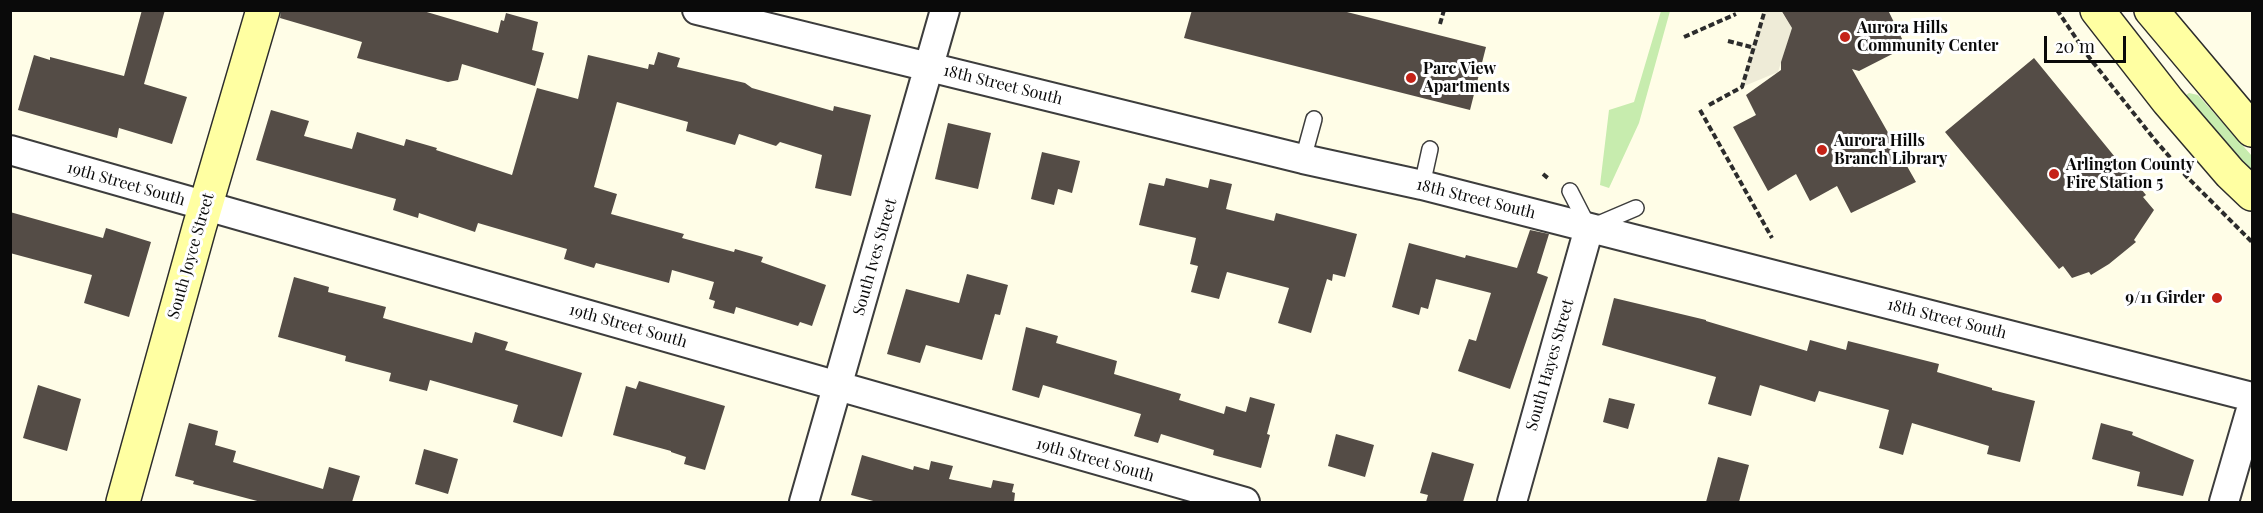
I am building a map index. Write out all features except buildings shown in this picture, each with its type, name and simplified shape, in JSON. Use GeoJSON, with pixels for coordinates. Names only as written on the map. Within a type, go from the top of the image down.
{"type":"FeatureCollection","features":[{"type":"Feature","properties":{"kind":"street","name":"South Joyce Street"},"geometry":{"type":"LineString","coordinates":[[123,502],[262,10]]}},
{"type":"Feature","properties":{"kind":"street","name":"18th Street South"},"geometry":{"type":"LineString","coordinates":[[697,10],[1303,159],[1422,185],[2253,397]]}},
{"type":"Feature","properties":{"kind":"street","name":"South Ives Street"},"geometry":{"type":"LineString","coordinates":[[804,502],[945,10]]}},
{"type":"Feature","properties":{"kind":"street"},"geometry":{"type":"LineString","coordinates":[[2097,10],[2168,101],[2230,173],[2253,194]]}},
{"type":"Feature","properties":{"kind":"street"},"geometry":{"type":"LineString","coordinates":[[2151,10],[2253,130]]}},
{"type":"Feature","properties":{"kind":"street","name":"19th Street South"},"geometry":{"type":"LineString","coordinates":[[10,150],[1245,502]]}},
{"type":"Feature","properties":{"kind":"street","name":"South Hayes Street"},"geometry":{"type":"LineString","coordinates":[[1512,502],[1589,228]]}},
{"type":"Feature","properties":{"kind":"street"},"geometry":{"type":"LineString","coordinates":[[2224,502],[2253,406]]}},
{"type":"Feature","properties":{"kind":"lane"},"geometry":{"type":"LineString","coordinates":[[1303,159],[1314,119]]}},
{"type":"Feature","properties":{"kind":"lane"},"geometry":{"type":"LineString","coordinates":[[1422,185],[1430,149]]}},
{"type":"Feature","properties":{"kind":"lane"},"geometry":{"type":"LineString","coordinates":[[1570,191],[1589,228],[1636,208]]}},
{"type":"Feature","properties":{"kind":"path"},"geometry":{"type":"LineString","coordinates":[[1440,24],[1444,10]]}},
{"type":"Feature","properties":{"kind":"path"},"geometry":{"type":"LineString","coordinates":[[1709,105],[1742,87],[1765,10]]}},
{"type":"Feature","properties":{"kind":"path"},"geometry":{"type":"LineString","coordinates":[[2057,10],[2088,56],[2155,140],[2187,177],[2253,242]]}},
{"type":"Feature","properties":{"kind":"path"},"geometry":{"type":"LineString","coordinates":[[1684,37],[1736,14]]}},
{"type":"Feature","properties":{"kind":"path"},"geometry":{"type":"LineString","coordinates":[[1728,40],[1751,47]]}},
{"type":"Feature","properties":{"kind":"path"},"geometry":{"type":"LineString","coordinates":[[1700,110],[1772,238]]}},
{"type":"Feature","properties":{"kind":"path"},"geometry":{"type":"LineString","coordinates":[[1543,174],[1549,179]]}},
{"type":"Feature","properties":{"kind":"green space"},"geometry":{"type":"Polygon","coordinates":[[[1661,11],[1670,11],[1639,123],[1609,188],[1600,185],[1609,110],[1634,102],[1661,11]]]}},
{"type":"Feature","properties":{"kind":"green space"},"geometry":{"type":"Polygon","coordinates":[[[2189,93],[2198,95],[2252,156],[2252,178],[2184,103],[2185,96],[2189,93]]]}},
{"type":"Feature","properties":{"kind":"shaded area"},"geometry":{"type":"Polygon","coordinates":[[[1765,11],[1781,11],[1792,28],[1778,72],[1742,87],[1751,47],[1765,11]]]}},
{"type":"Feature","properties":{"kind":"place","name":"Aurora Hills Community Center"},"geometry":{"type":"Point","coordinates":[1845,37]}},
{"type":"Feature","properties":{"kind":"place","name":"Parc View Apartments"},"geometry":{"type":"Point","coordinates":[1411,78]}},
{"type":"Feature","properties":{"kind":"place","name":"Aurora Hills Branch Library"},"geometry":{"type":"Point","coordinates":[1822,150]}},
{"type":"Feature","properties":{"kind":"place","name":"Arlington County Fire Station 5"},"geometry":{"type":"Point","coordinates":[2054,174]}},
{"type":"Feature","properties":{"kind":"place","name":"9/11 Girder"},"geometry":{"type":"Point","coordinates":[2217,298]}}]}
